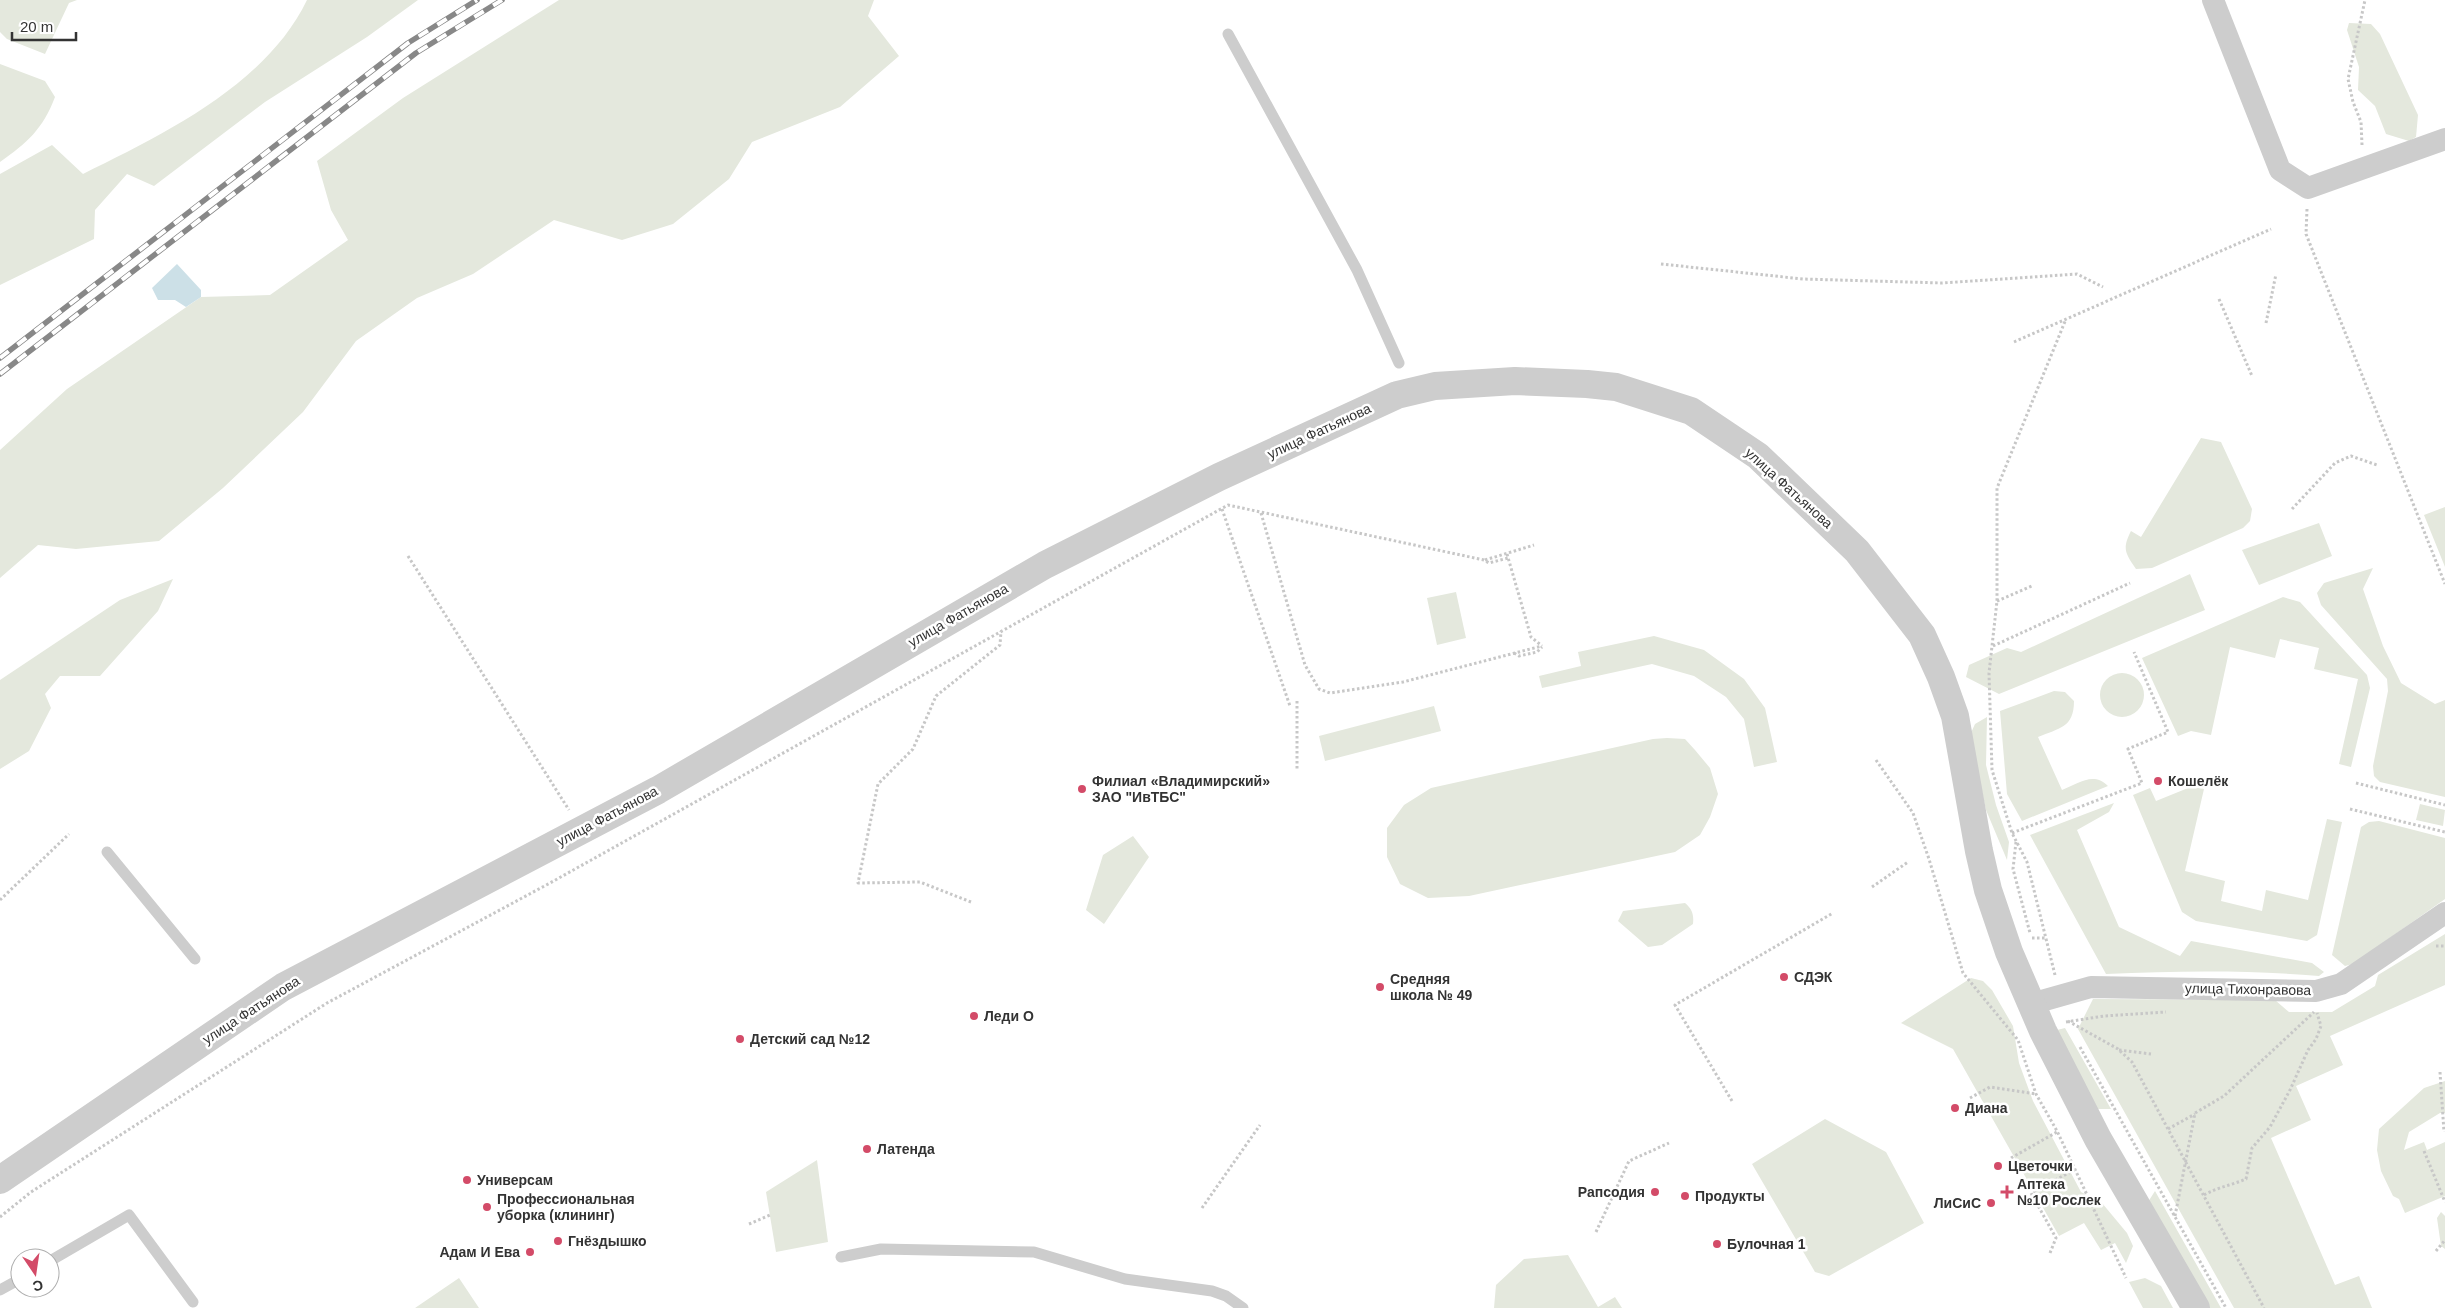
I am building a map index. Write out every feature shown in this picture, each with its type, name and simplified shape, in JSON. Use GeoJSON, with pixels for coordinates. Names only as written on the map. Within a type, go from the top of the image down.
{"type":"FeatureCollection","features":[{"type":"Feature","properties":{"kind":"street"},"geometry":{"type":"LineString","coordinates":[[2213,0],[2280,170],[2308,188],[2445,139]]}},
{"type":"Feature","properties":{"kind":"street","name":"улица Фатьянова"},"geometry":{"type":"LineString","coordinates":[[0,1180],[282,987],[658,790],[1045,565],[1180,496],[1397,395],[1435,386],[1515,381],[1616,387],[1691,412],[1758,456],[1857,551],[1922,635],[1941,677],[1955,716],[1979,851],[1988,890],[2031,1004],[2042,1031],[2098,1138],[2196,1308]]}},
{"type":"Feature","properties":{"kind":"street","name":"улица Тихонравова"},"geometry":{"type":"LineString","coordinates":[[2031,1004],[2060,994],[2091,987],[2316,991],[2340,984],[2445,913]]}},
{"type":"Feature","properties":{"kind":"lane"},"geometry":{"type":"LineString","coordinates":[[1228,34],[1357,270],[1399,363]]}},
{"type":"Feature","properties":{"kind":"lane"},"geometry":{"type":"LineString","coordinates":[[107,852],[195,959]]}},
{"type":"Feature","properties":{"kind":"lane"},"geometry":{"type":"LineString","coordinates":[[60,1255],[129,1215],[193,1302]]}},
{"type":"Feature","properties":{"kind":"lane"},"geometry":{"type":"LineString","coordinates":[[841,1257],[881,1249],[1034,1252],[1125,1279],[1212,1291],[1226,1296],[1243,1308]]}},
{"type":"Feature","properties":{"kind":"path"},"geometry":{"type":"LineString","coordinates":[[2359,170],[2362,144],[2361,122],[2353,102],[2348,79],[2365,0]]}},
{"type":"Feature","properties":{"kind":"path"},"geometry":{"type":"LineString","coordinates":[[2308,188],[2306,234],[2445,584]]}},
{"type":"Feature","properties":{"kind":"path"},"geometry":{"type":"LineString","coordinates":[[2014,342],[2271,229]]}},
{"type":"Feature","properties":{"kind":"path"},"geometry":{"type":"LineString","coordinates":[[1661,264],[1803,279],[1942,284],[2077,274],[2103,286]]}},
{"type":"Feature","properties":{"kind":"path"},"geometry":{"type":"LineString","coordinates":[[2266,323],[2276,274]]}},
{"type":"Feature","properties":{"kind":"path"},"geometry":{"type":"LineString","coordinates":[[2219,299],[2252,376]]}},
{"type":"Feature","properties":{"kind":"path"},"geometry":{"type":"LineString","coordinates":[[2066,319],[1997,488],[1997,601],[1989,673],[1992,770],[2012,833],[2027,862],[2060,994],[2072,1030]]}},
{"type":"Feature","properties":{"kind":"path"},"geometry":{"type":"LineString","coordinates":[[2292,510],[2335,463],[2351,456],[2377,464]]}},
{"type":"Feature","properties":{"kind":"path"},"geometry":{"type":"LineString","coordinates":[[0,1217],[31,1192],[328,1003],[550,883],[1001,630],[1228,506],[1484,560],[1489,563],[1534,545]]}},
{"type":"Feature","properties":{"kind":"path"},"geometry":{"type":"LineString","coordinates":[[1222,509],[1290,706]]}},
{"type":"Feature","properties":{"kind":"path"},"geometry":{"type":"LineString","coordinates":[[1261,513],[1305,665],[1318,689],[1330,693],[1403,682],[1542,646],[1531,637],[1508,556]]}},
{"type":"Feature","properties":{"kind":"path"},"geometry":{"type":"LineString","coordinates":[[408,556],[582,830]]}},
{"type":"Feature","properties":{"kind":"path"},"geometry":{"type":"LineString","coordinates":[[1993,646],[2130,584]]}},
{"type":"Feature","properties":{"kind":"path"},"geometry":{"type":"LineString","coordinates":[[1997,601],[2032,586]]}},
{"type":"Feature","properties":{"kind":"path"},"geometry":{"type":"LineString","coordinates":[[971,902],[920,882],[858,883],[878,784],[913,749],[936,696],[1000,645],[1001,630]]}},
{"type":"Feature","properties":{"kind":"path"},"geometry":{"type":"LineString","coordinates":[[2012,833],[2142,783],[2128,750],[2168,732],[2134,652]]}},
{"type":"Feature","properties":{"kind":"path"},"geometry":{"type":"LineString","coordinates":[[1297,702],[1297,770]]}},
{"type":"Feature","properties":{"kind":"path"},"geometry":{"type":"LineString","coordinates":[[1876,760],[1913,814],[1929,859],[1963,973],[2018,1040],[2036,1094],[2076,1169],[2126,1278]]}},
{"type":"Feature","properties":{"kind":"path"},"geometry":{"type":"LineString","coordinates":[[2356,783],[2445,805]]}},
{"type":"Feature","properties":{"kind":"path"},"geometry":{"type":"LineString","coordinates":[[2350,809],[2445,832]]}},
{"type":"Feature","properties":{"kind":"path"},"geometry":{"type":"LineString","coordinates":[[0,900],[69,834]]}},
{"type":"Feature","properties":{"kind":"path"},"geometry":{"type":"LineString","coordinates":[[2016,842],[2013,869],[2034,947]]}},
{"type":"Feature","properties":{"kind":"path"},"geometry":{"type":"LineString","coordinates":[[1872,887],[1908,862]]}},
{"type":"Feature","properties":{"kind":"path"},"geometry":{"type":"LineString","coordinates":[[1732,1101],[1675,1005],[1833,912]]}},
{"type":"Feature","properties":{"kind":"path"},"geometry":{"type":"LineString","coordinates":[[2032,938],[2046,938]]}},
{"type":"Feature","properties":{"kind":"path"},"geometry":{"type":"LineString","coordinates":[[2168,1129],[2224,1096],[2316,1010],[2321,1026],[2316,1039],[2308,1050],[2290,1090],[2270,1126],[2252,1148],[2246,1179],[2233,1185],[2216,1188],[2204,1195]]}},
{"type":"Feature","properties":{"kind":"path"},"geometry":{"type":"LineString","coordinates":[[2068,1021],[2118,1049],[2132,1062],[2264,1308]]}},
{"type":"Feature","properties":{"kind":"path"},"geometry":{"type":"LineString","coordinates":[[2076,1038],[2226,1308]]}},
{"type":"Feature","properties":{"kind":"path"},"geometry":{"type":"LineString","coordinates":[[2118,1049],[2151,1054]]}},
{"type":"Feature","properties":{"kind":"path"},"geometry":{"type":"LineString","coordinates":[[2440,1072],[2444,1132]]}},
{"type":"Feature","properties":{"kind":"path"},"geometry":{"type":"LineString","coordinates":[[1970,1098],[1990,1087],[2036,1094]]}},
{"type":"Feature","properties":{"kind":"path"},"geometry":{"type":"LineString","coordinates":[[2175,1217],[2195,1114]]}},
{"type":"Feature","properties":{"kind":"path"},"geometry":{"type":"LineString","coordinates":[[1202,1208],[1260,1125]]}},
{"type":"Feature","properties":{"kind":"path"},"geometry":{"type":"LineString","coordinates":[[2011,1158],[2057,1132]]}},
{"type":"Feature","properties":{"kind":"path"},"geometry":{"type":"LineString","coordinates":[[1596,1232],[1629,1161],[1669,1142]]}},
{"type":"Feature","properties":{"kind":"path"},"geometry":{"type":"LineString","coordinates":[[2424,1151],[2445,1202]]}},
{"type":"Feature","properties":{"kind":"path"},"geometry":{"type":"LineString","coordinates":[[2050,1253],[2056,1238],[2031,1193],[2076,1169]]}},
{"type":"Feature","properties":{"kind":"path"},"geometry":{"type":"LineString","coordinates":[[750,1224],[770,1215]]}},
{"type":"Feature","properties":{"kind":"path"},"geometry":{"type":"LineString","coordinates":[[2436,1251],[2445,1240]]}},
{"type":"Feature","properties":{"kind":"shaded area"},"geometry":{"type":"Polygon","coordinates":[[[0,0],[77,0],[69,3],[45,54],[7,39],[0,32],[0,0]]]}},
{"type":"Feature","properties":{"kind":"shaded area"},"geometry":{"type":"Polygon","coordinates":[[[307,0],[418,0],[367,37],[265,102],[154,186],[127,174],[95,210],[94,239],[0,285],[0,174],[52,145],[83,174],[179,124],[239,82],[266,57],[289,30],[307,0]]]}},
{"type":"Feature","properties":{"kind":"shaded area"},"geometry":{"type":"Polygon","coordinates":[[[559,0],[874,0],[868,16],[899,56],[840,107],[752,142],[729,179],[673,224],[622,240],[554,220],[473,274],[417,298],[356,341],[303,412],[223,488],[159,541],[76,549],[38,545],[0,578],[0,450],[67,389],[201,297],[270,295],[348,240],[331,210],[317,161],[403,98],[559,0]]]}},
{"type":"Feature","properties":{"kind":"shaded area"},"geometry":{"type":"Polygon","coordinates":[[[2349,23],[2371,24],[2380,34],[2418,115],[2416,137],[2409,141],[2386,134],[2375,106],[2358,90],[2359,67],[2347,30],[2349,23]]]}},
{"type":"Feature","properties":{"kind":"shaded area"},"geometry":{"type":"Polygon","coordinates":[[[0,64],[45,81],[55,97],[39,127],[26,142],[0,162],[0,64]]]}},
{"type":"Feature","properties":{"kind":"shaded area"},"geometry":{"type":"Polygon","coordinates":[[[177,264],[201,290],[201,297],[186,307],[175,300],[158,300],[152,288],[177,264]]]}},
{"type":"Feature","properties":{"kind":"shaded area"},"geometry":{"type":"Polygon","coordinates":[[[2201,438],[2221,442],[2252,509],[2250,521],[2243,528],[2152,568],[2136,569],[2126,551],[2126,542],[2131,531],[2141,537],[2201,438]]]}},
{"type":"Feature","properties":{"kind":"shaded area"},"geometry":{"type":"Polygon","coordinates":[[[2445,507],[2445,567],[2424,515],[2445,507]]]}},
{"type":"Feature","properties":{"kind":"shaded area"},"geometry":{"type":"Polygon","coordinates":[[[2319,523],[2332,556],[2259,585],[2242,550],[2319,523]]]}},
{"type":"Feature","properties":{"kind":"shaded area"},"geometry":{"type":"Polygon","coordinates":[[[2373,568],[2363,589],[2383,646],[2401,683],[2435,704],[2445,700],[2445,797],[2380,782],[2374,776],[2373,766],[2388,691],[2387,679],[2321,605],[2317,593],[2324,583],[2373,568]]]}},
{"type":"Feature","properties":{"kind":"shaded area"},"geometry":{"type":"Polygon","coordinates":[[[2190,574],[2205,610],[1999,694],[1966,677],[1969,665],[2007,648],[2021,652],[2190,574]]]}},
{"type":"Feature","properties":{"kind":"shaded area"},"geometry":{"type":"Polygon","coordinates":[[[173,579],[158,611],[100,676],[60,676],[45,694],[51,708],[29,751],[0,769],[0,680],[120,600],[173,579]]]}},
{"type":"Feature","properties":{"kind":"shaded area"},"geometry":{"type":"Polygon","coordinates":[[[1456,592],[1466,638],[1437,645],[1427,598],[1456,592]]]}},
{"type":"Feature","properties":{"kind":"shaded area"},"geometry":{"type":"Polygon","coordinates":[[[2283,597],[2300,602],[2367,675],[2370,688],[2351,767],[2339,764],[2358,679],[2314,669],[2319,648],[2280,639],[2275,658],[2230,647],[2211,735],[2191,731],[2178,736],[2142,658],[2283,597]]]}},
{"type":"Feature","properties":{"kind":"shaded area"},"geometry":{"type":"Polygon","coordinates":[[[1654,636],[1704,650],[1744,679],[1765,708],[1777,762],[1754,767],[1744,719],[1726,697],[1694,676],[1652,664],[1542,688],[1539,676],[1581,666],[1578,652],[1654,636]]]}},
{"type":"Feature","properties":{"kind":"shaded area"},"geometry":{"type":"Polygon","coordinates":[[[2122,673],[2134,677],[2140,683],[2144,695],[2140,707],[2134,713],[2122,717],[2110,713],[2104,707],[2100,695],[2104,683],[2110,677],[2122,673]]]}},
{"type":"Feature","properties":{"kind":"shaded area"},"geometry":{"type":"Polygon","coordinates":[[[2054,691],[2065,692],[2074,701],[2071,717],[2064,726],[2038,737],[2062,790],[2091,779],[2097,779],[2108,786],[2022,821],[2007,794],[2000,711],[2054,691]]]}},
{"type":"Feature","properties":{"kind":"shaded area"},"geometry":{"type":"Polygon","coordinates":[[[1434,706],[1441,731],[1325,761],[1319,736],[1434,706]]]}},
{"type":"Feature","properties":{"kind":"shaded area"},"geometry":{"type":"Polygon","coordinates":[[[1987,717],[1986,765],[1996,805],[2009,842],[2007,860],[1986,810],[1970,735],[1975,724],[1987,717]]]}},
{"type":"Feature","properties":{"kind":"shaded area"},"geometry":{"type":"Polygon","coordinates":[[[1653,739],[1685,739],[1710,768],[1718,794],[1710,817],[1700,835],[1675,852],[1469,896],[1428,898],[1400,884],[1387,857],[1387,828],[1404,805],[1431,788],[1653,739]]]}},
{"type":"Feature","properties":{"kind":"shaded area"},"geometry":{"type":"Polygon","coordinates":[[[2193,786],[2204,789],[2185,871],[2225,881],[2221,901],[2262,911],[2266,890],[2308,900],[2327,819],[2342,822],[2317,935],[2307,941],[2196,921],[2182,912],[2133,795],[2150,788],[2156,801],[2193,786]]]}},
{"type":"Feature","properties":{"kind":"shaded area"},"geometry":{"type":"Polygon","coordinates":[[[2114,803],[2109,812],[2077,830],[2119,927],[2180,956],[2191,941],[2312,963],[2324,972],[2319,976],[2213,972],[2106,974],[2030,835],[2114,803]]]}},
{"type":"Feature","properties":{"kind":"shaded area"},"geometry":{"type":"Polygon","coordinates":[[[2420,804],[2445,810],[2443,826],[2416,820],[2420,804]]]}},
{"type":"Feature","properties":{"kind":"shaded area"},"geometry":{"type":"Polygon","coordinates":[[[2379,821],[2445,838],[2445,899],[2353,964],[2345,966],[2332,955],[2361,827],[2369,822],[2379,821]]]}},
{"type":"Feature","properties":{"kind":"shaded area"},"geometry":{"type":"Polygon","coordinates":[[[1133,836],[1149,857],[1104,924],[1086,910],[1103,855],[1133,836]]]}},
{"type":"Feature","properties":{"kind":"shaded area"},"geometry":{"type":"Polygon","coordinates":[[[1685,903],[1692,912],[1693,924],[1662,945],[1648,947],[1618,921],[1623,911],[1685,903]]]}},
{"type":"Feature","properties":{"kind":"shaded area"},"geometry":{"type":"Polygon","coordinates":[[[2445,934],[2445,985],[2330,1036],[2343,1065],[2296,1086],[2311,1120],[2271,1138],[2335,1285],[2359,1276],[2372,1308],[2234,1308],[2078,1029],[2093,999],[2275,1000],[2289,1012],[2332,1012],[2375,986],[2378,975],[2445,934]]]}},
{"type":"Feature","properties":{"kind":"shaded area"},"geometry":{"type":"Polygon","coordinates":[[[1971,978],[1983,981],[1992,990],[2013,1026],[2019,1063],[2033,1101],[2081,1192],[2102,1203],[2127,1233],[2133,1246],[2126,1263],[2115,1243],[2101,1250],[2084,1223],[2059,1236],[1953,1049],[1901,1023],[1971,978]]]}},
{"type":"Feature","properties":{"kind":"shaded area"},"geometry":{"type":"Polygon","coordinates":[[[2065,1028],[2111,1109],[2097,1109],[2053,1031],[2065,1028]]]}},
{"type":"Feature","properties":{"kind":"shaded area"},"geometry":{"type":"Polygon","coordinates":[[[2445,1081],[2445,1113],[2440,1113],[2409,1132],[2404,1150],[2424,1142],[2427,1150],[2445,1142],[2445,1196],[2405,1213],[2399,1199],[2393,1196],[2381,1171],[2377,1150],[2379,1129],[2424,1088],[2445,1081]]]}},
{"type":"Feature","properties":{"kind":"shaded area"},"geometry":{"type":"Polygon","coordinates":[[[1825,1119],[1886,1152],[1924,1223],[1829,1276],[1815,1272],[1752,1164],[1825,1119]]]}},
{"type":"Feature","properties":{"kind":"shaded area"},"geometry":{"type":"Polygon","coordinates":[[[817,1160],[828,1242],[776,1252],[766,1192],[817,1160]]]}},
{"type":"Feature","properties":{"kind":"shaded area"},"geometry":{"type":"Polygon","coordinates":[[[2155,1191],[2221,1308],[2207,1308],[2148,1202],[2155,1191]]]}},
{"type":"Feature","properties":{"kind":"shaded area"},"geometry":{"type":"Polygon","coordinates":[[[2441,1212],[2445,1216],[2445,1249],[2441,1246],[2437,1218],[2441,1212]]]}},
{"type":"Feature","properties":{"kind":"shaded area"},"geometry":{"type":"Polygon","coordinates":[[[1568,1255],[1598,1307],[1615,1297],[1622,1308],[1494,1308],[1496,1285],[1524,1259],[1568,1255]]]}},
{"type":"Feature","properties":{"kind":"shaded area"},"geometry":{"type":"Polygon","coordinates":[[[459,1278],[479,1308],[415,1308],[459,1278]]]}},
{"type":"Feature","properties":{"kind":"shaded area"},"geometry":{"type":"Polygon","coordinates":[[[2145,1278],[2161,1286],[2173,1308],[2143,1308],[2129,1282],[2145,1278]]]}},
{"type":"Feature","properties":{"kind":"railway"},"geometry":{"type":"LineString","coordinates":[[0,358],[408,43],[477,0]]}},
{"type":"Feature","properties":{"kind":"railway"},"geometry":{"type":"LineString","coordinates":[[0,374],[416,53],[502,0]]}},
{"type":"Feature","properties":{"kind":"place","name":"Кошелёк"},"geometry":{"type":"Point","coordinates":[2158,781]}},
{"type":"Feature","properties":{"kind":"place","name":"Филиал «Владимирский» ЗАО \"ИвТБС\""},"geometry":{"type":"Point","coordinates":[1082,789]}},
{"type":"Feature","properties":{"kind":"place","name":"СДЭК"},"geometry":{"type":"Point","coordinates":[1784,977]}},
{"type":"Feature","properties":{"kind":"place","name":"Средняя школа № 49"},"geometry":{"type":"Point","coordinates":[1380,987]}},
{"type":"Feature","properties":{"kind":"place","name":"Леди О"},"geometry":{"type":"Point","coordinates":[974,1016]}},
{"type":"Feature","properties":{"kind":"place","name":"Детский сад №12"},"geometry":{"type":"Point","coordinates":[740,1039]}},
{"type":"Feature","properties":{"kind":"place","name":"Диана"},"geometry":{"type":"Point","coordinates":[1955,1108]}},
{"type":"Feature","properties":{"kind":"place","name":"Латенда"},"geometry":{"type":"Point","coordinates":[867,1149]}},
{"type":"Feature","properties":{"kind":"place","name":"Цветочки"},"geometry":{"type":"Point","coordinates":[1998,1166]}},
{"type":"Feature","properties":{"kind":"place","name":"Универсам"},"geometry":{"type":"Point","coordinates":[467,1180]}},
{"type":"Feature","properties":{"kind":"place","name":"Рапсодия"},"geometry":{"type":"Point","coordinates":[1655,1192]}},
{"type":"Feature","properties":{"kind":"place","name":"Аптека №10 Рослек"},"geometry":{"type":"Point","coordinates":[2007,1192]}},
{"type":"Feature","properties":{"kind":"place","name":"Продукты"},"geometry":{"type":"Point","coordinates":[1685,1196]}},
{"type":"Feature","properties":{"kind":"place","name":"ЛиСиС"},"geometry":{"type":"Point","coordinates":[1991,1203]}},
{"type":"Feature","properties":{"kind":"place","name":"Профессиональная уборка (клининг)"},"geometry":{"type":"Point","coordinates":[487,1207]}},
{"type":"Feature","properties":{"kind":"place","name":"Гнёздышко"},"geometry":{"type":"Point","coordinates":[558,1241]}},
{"type":"Feature","properties":{"kind":"place","name":"Булочная 1"},"geometry":{"type":"Point","coordinates":[1717,1244]}},
{"type":"Feature","properties":{"kind":"place","name":"Адам И Ева"},"geometry":{"type":"Point","coordinates":[530,1252]}}]}
